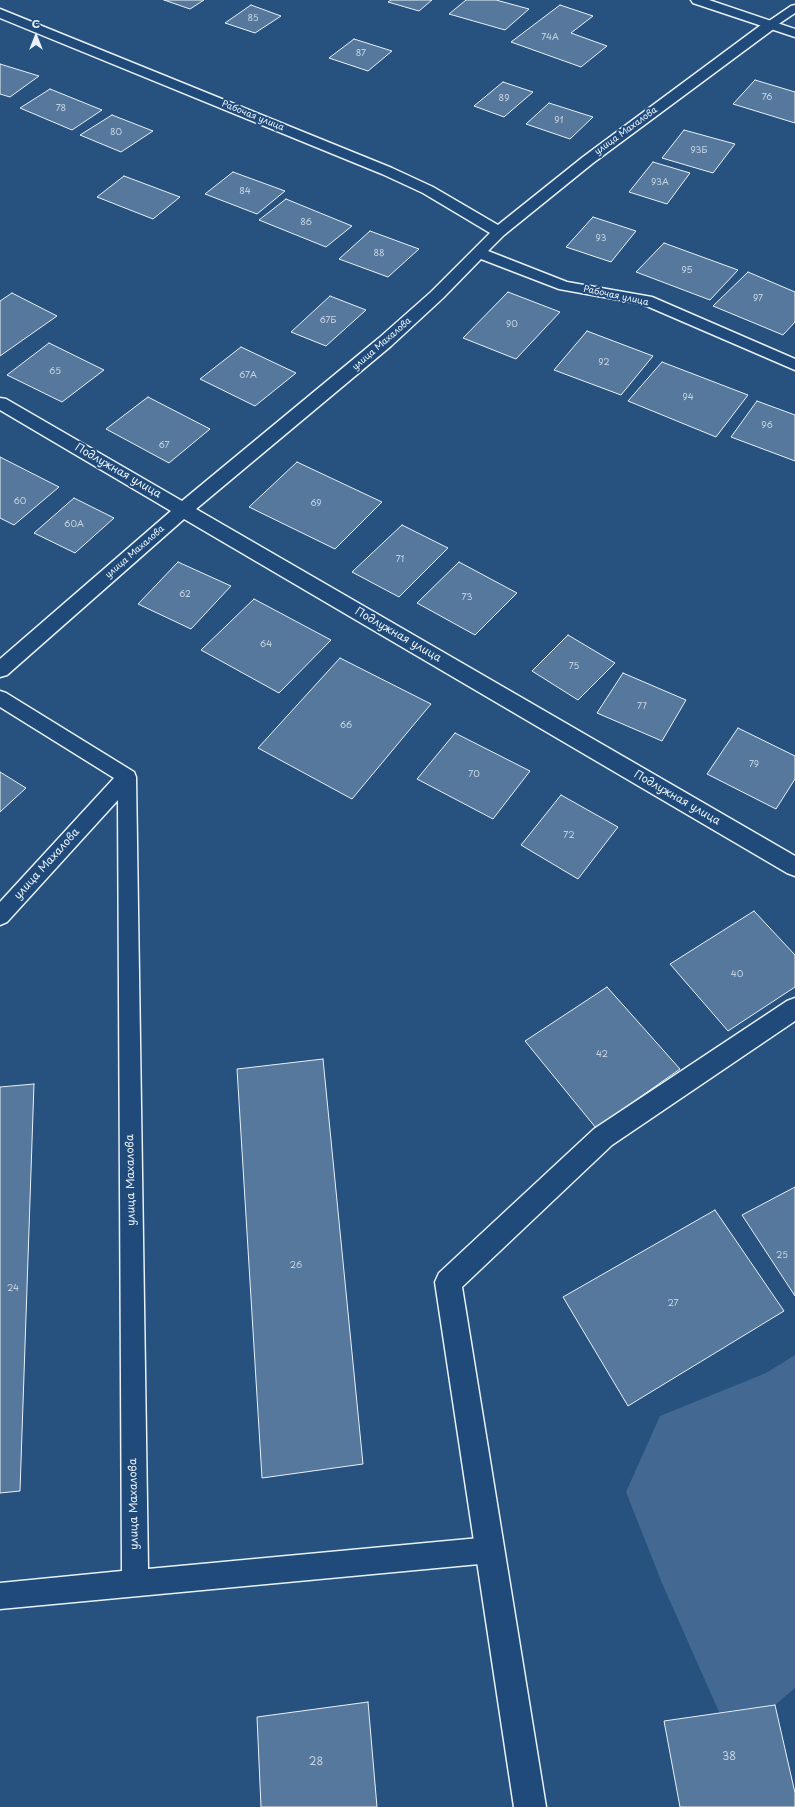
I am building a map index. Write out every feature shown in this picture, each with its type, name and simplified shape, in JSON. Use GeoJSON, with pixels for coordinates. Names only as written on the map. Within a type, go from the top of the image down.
{"type":"FeatureCollection","features":[{"type":"Feature","properties":{"kind":"street"},"geometry":{"type":"LineString","coordinates":[[697,0],[795,33]]}},
{"type":"Feature","properties":{"kind":"street","name":"Рабочая улица"},"geometry":{"type":"LineString","coordinates":[[0,13],[388,171],[428,190],[499,232]]}},
{"type":"Feature","properties":{"kind":"street"},"geometry":{"type":"LineString","coordinates":[[6,27],[19,20]]}},
{"type":"Feature","properties":{"kind":"street","name":"улица Махалова"},"geometry":{"type":"LineString","coordinates":[[0,670],[184,509],[385,342],[437,295],[499,232],[588,160],[770,25]]}},
{"type":"Feature","properties":{"kind":"street","name":"Рабочая улица"},"geometry":{"type":"LineString","coordinates":[[479,253],[564,286],[646,300],[795,365]]}},
{"type":"Feature","properties":{"kind":"street","name":"Подлужная улица"},"geometry":{"type":"LineString","coordinates":[[0,403],[184,509],[795,867]]}},
{"type":"Feature","properties":{"kind":"street"},"geometry":{"type":"LineString","coordinates":[[530,1807],[448,1282],[603,1137],[795,1008]]}},
{"type":"Feature","properties":{"kind":"lane"},"geometry":{"type":"LineString","coordinates":[[770,25],[795,8]]}},
{"type":"Feature","properties":{"kind":"lane"},"geometry":{"type":"LineString","coordinates":[[0,698],[127,777]]}},
{"type":"Feature","properties":{"kind":"lane","name":"улица Махалова"},"geometry":{"type":"LineString","coordinates":[[0,916],[127,777]]}},
{"type":"Feature","properties":{"kind":"lane","name":"улица Махалова"},"geometry":{"type":"LineString","coordinates":[[127,777],[135,1583]]}},
{"type":"Feature","properties":{"kind":"lane"},"geometry":{"type":"LineString","coordinates":[[0,1596],[490,1550]]}},
{"type":"Feature","properties":{"kind":"shaded area"},"geometry":{"type":"Polygon","coordinates":[[[795,1355],[795,1688],[775,1705],[719,1712],[662,1583],[626,1492],[660,1416],[766,1373],[795,1355]]]}},
{"type":"Feature","properties":{"kind":"building"},"geometry":{"type":"Polygon","coordinates":[[[164,0],[204,0],[190,9],[164,0]]]}},
{"type":"Feature","properties":{"kind":"building"},"geometry":{"type":"Polygon","coordinates":[[[391,0],[432,0],[419,11],[388,2],[391,0]]]}},
{"type":"Feature","properties":{"kind":"building"},"geometry":{"type":"Polygon","coordinates":[[[466,0],[496,0],[529,9],[505,30],[449,14],[466,0]]]}},
{"type":"Feature","properties":{"kind":"building"},"geometry":{"type":"Polygon","coordinates":[[[251,5],[281,16],[255,33],[225,23],[251,5]]]}},
{"type":"Feature","properties":{"kind":"building"},"geometry":{"type":"Polygon","coordinates":[[[560,5],[593,16],[571,33],[607,46],[581,67],[511,42],[560,5]]]}},
{"type":"Feature","properties":{"kind":"building"},"geometry":{"type":"Polygon","coordinates":[[[354,39],[392,51],[368,71],[329,58],[354,39]]]}},
{"type":"Feature","properties":{"kind":"building"},"geometry":{"type":"Polygon","coordinates":[[[0,64],[39,76],[10,97],[0,94],[0,64]]]}},
{"type":"Feature","properties":{"kind":"building"},"geometry":{"type":"Polygon","coordinates":[[[755,80],[795,92],[795,123],[733,104],[755,80]]]}},
{"type":"Feature","properties":{"kind":"building"},"geometry":{"type":"Polygon","coordinates":[[[503,82],[533,92],[504,117],[474,106],[503,82]]]}},
{"type":"Feature","properties":{"kind":"building"},"geometry":{"type":"Polygon","coordinates":[[[50,89],[102,110],[72,130],[20,108],[50,89]]]}},
{"type":"Feature","properties":{"kind":"building"},"geometry":{"type":"Polygon","coordinates":[[[549,103],[593,117],[570,139],[526,124],[549,103]]]}},
{"type":"Feature","properties":{"kind":"building"},"geometry":{"type":"Polygon","coordinates":[[[112,115],[153,131],[121,152],[80,135],[112,115]]]}},
{"type":"Feature","properties":{"kind":"building"},"geometry":{"type":"Polygon","coordinates":[[[684,130],[735,144],[713,173],[662,158],[684,130]]]}},
{"type":"Feature","properties":{"kind":"building"},"geometry":{"type":"Polygon","coordinates":[[[653,162],[690,173],[667,204],[629,192],[653,162]]]}},
{"type":"Feature","properties":{"kind":"building"},"geometry":{"type":"Polygon","coordinates":[[[233,172],[285,191],[257,214],[205,194],[233,172]]]}},
{"type":"Feature","properties":{"kind":"building"},"geometry":{"type":"Polygon","coordinates":[[[124,176],[180,197],[153,219],[97,197],[124,176]]]}},
{"type":"Feature","properties":{"kind":"building"},"geometry":{"type":"Polygon","coordinates":[[[286,199],[352,226],[326,247],[259,220],[286,199]]]}},
{"type":"Feature","properties":{"kind":"building"},"geometry":{"type":"Polygon","coordinates":[[[593,217],[636,231],[611,262],[566,247],[593,217]]]}},
{"type":"Feature","properties":{"kind":"building"},"geometry":{"type":"Polygon","coordinates":[[[370,231],[419,249],[388,277],[339,259],[370,231]]]}},
{"type":"Feature","properties":{"kind":"building"},"geometry":{"type":"Polygon","coordinates":[[[664,243],[738,270],[710,300],[636,272],[664,243]]]}},
{"type":"Feature","properties":{"kind":"building"},"geometry":{"type":"Polygon","coordinates":[[[748,272],[795,292],[795,322],[783,335],[713,306],[748,272]]]}},
{"type":"Feature","properties":{"kind":"building"},"geometry":{"type":"Polygon","coordinates":[[[508,292],[560,312],[516,359],[463,338],[508,292]]]}},
{"type":"Feature","properties":{"kind":"building"},"geometry":{"type":"Polygon","coordinates":[[[12,293],[57,316],[0,356],[0,301],[12,293]]]}},
{"type":"Feature","properties":{"kind":"building"},"geometry":{"type":"Polygon","coordinates":[[[330,296],[366,310],[326,346],[291,332],[330,296]]]}},
{"type":"Feature","properties":{"kind":"building"},"geometry":{"type":"Polygon","coordinates":[[[587,331],[653,356],[621,395],[554,370],[587,331]]]}},
{"type":"Feature","properties":{"kind":"building"},"geometry":{"type":"Polygon","coordinates":[[[49,343],[104,370],[62,402],[7,375],[49,343]]]}},
{"type":"Feature","properties":{"kind":"building"},"geometry":{"type":"Polygon","coordinates":[[[241,347],[296,373],[255,406],[200,379],[241,347]]]}},
{"type":"Feature","properties":{"kind":"building"},"geometry":{"type":"Polygon","coordinates":[[[662,362],[748,395],[716,437],[628,401],[662,362]]]}},
{"type":"Feature","properties":{"kind":"building"},"geometry":{"type":"Polygon","coordinates":[[[148,397],[210,429],[169,463],[106,429],[148,397]]]}},
{"type":"Feature","properties":{"kind":"building"},"geometry":{"type":"Polygon","coordinates":[[[757,401],[795,415],[795,461],[731,437],[757,401]]]}},
{"type":"Feature","properties":{"kind":"building"},"geometry":{"type":"Polygon","coordinates":[[[0,457],[59,487],[14,525],[0,518],[0,457]]]}},
{"type":"Feature","properties":{"kind":"building"},"geometry":{"type":"Polygon","coordinates":[[[297,462],[382,502],[335,549],[249,507],[297,462]]]}},
{"type":"Feature","properties":{"kind":"building"},"geometry":{"type":"Polygon","coordinates":[[[74,498],[114,518],[75,553],[34,533],[74,498]]]}},
{"type":"Feature","properties":{"kind":"building"},"geometry":{"type":"Polygon","coordinates":[[[402,525],[448,548],[399,597],[352,572],[402,525]]]}},
{"type":"Feature","properties":{"kind":"building"},"geometry":{"type":"Polygon","coordinates":[[[178,562],[231,586],[191,629],[138,604],[178,562]]]}},
{"type":"Feature","properties":{"kind":"building"},"geometry":{"type":"Polygon","coordinates":[[[459,562],[517,593],[475,635],[417,603],[459,562]]]}},
{"type":"Feature","properties":{"kind":"building"},"geometry":{"type":"Polygon","coordinates":[[[254,599],[331,640],[279,693],[201,650],[254,599]]]}},
{"type":"Feature","properties":{"kind":"building"},"geometry":{"type":"Polygon","coordinates":[[[568,635],[615,663],[578,700],[532,671],[568,635]]]}},
{"type":"Feature","properties":{"kind":"building"},"geometry":{"type":"Polygon","coordinates":[[[340,658],[431,704],[352,799],[258,748],[340,658]]]}},
{"type":"Feature","properties":{"kind":"building"},"geometry":{"type":"Polygon","coordinates":[[[623,673],[686,700],[662,741],[597,713],[623,673]]]}},
{"type":"Feature","properties":{"kind":"building"},"geometry":{"type":"Polygon","coordinates":[[[738,728],[795,756],[795,779],[776,809],[707,774],[738,728]]]}},
{"type":"Feature","properties":{"kind":"building"},"geometry":{"type":"Polygon","coordinates":[[[455,733],[530,771],[493,819],[417,779],[455,733]]]}},
{"type":"Feature","properties":{"kind":"building"},"geometry":{"type":"Polygon","coordinates":[[[0,772],[26,788],[0,812],[0,772]]]}},
{"type":"Feature","properties":{"kind":"building"},"geometry":{"type":"Polygon","coordinates":[[[561,795],[618,827],[578,879],[521,845],[561,795]]]}},
{"type":"Feature","properties":{"kind":"building"},"geometry":{"type":"Polygon","coordinates":[[[754,911],[795,955],[795,987],[728,1031],[670,964],[754,911]]]}},
{"type":"Feature","properties":{"kind":"building"},"geometry":{"type":"Polygon","coordinates":[[[607,987],[680,1069],[596,1128],[525,1041],[607,987]]]}},
{"type":"Feature","properties":{"kind":"building"},"geometry":{"type":"Polygon","coordinates":[[[323,1059],[363,1464],[262,1478],[237,1069],[323,1059]]]}},
{"type":"Feature","properties":{"kind":"building"},"geometry":{"type":"Polygon","coordinates":[[[34,1084],[20,1491],[0,1493],[0,1087],[34,1084]]]}},
{"type":"Feature","properties":{"kind":"building"},"geometry":{"type":"Polygon","coordinates":[[[795,1187],[795,1296],[742,1215],[795,1187]]]}},
{"type":"Feature","properties":{"kind":"building"},"geometry":{"type":"Polygon","coordinates":[[[715,1210],[784,1311],[628,1406],[563,1297],[715,1210]]]}},
{"type":"Feature","properties":{"kind":"building"},"geometry":{"type":"Polygon","coordinates":[[[368,1702],[377,1807],[261,1807],[257,1717],[368,1702]]]}},
{"type":"Feature","properties":{"kind":"building"},"geometry":{"type":"Polygon","coordinates":[[[775,1705],[795,1793],[795,1807],[680,1807],[664,1721],[775,1705]]]}}]}
